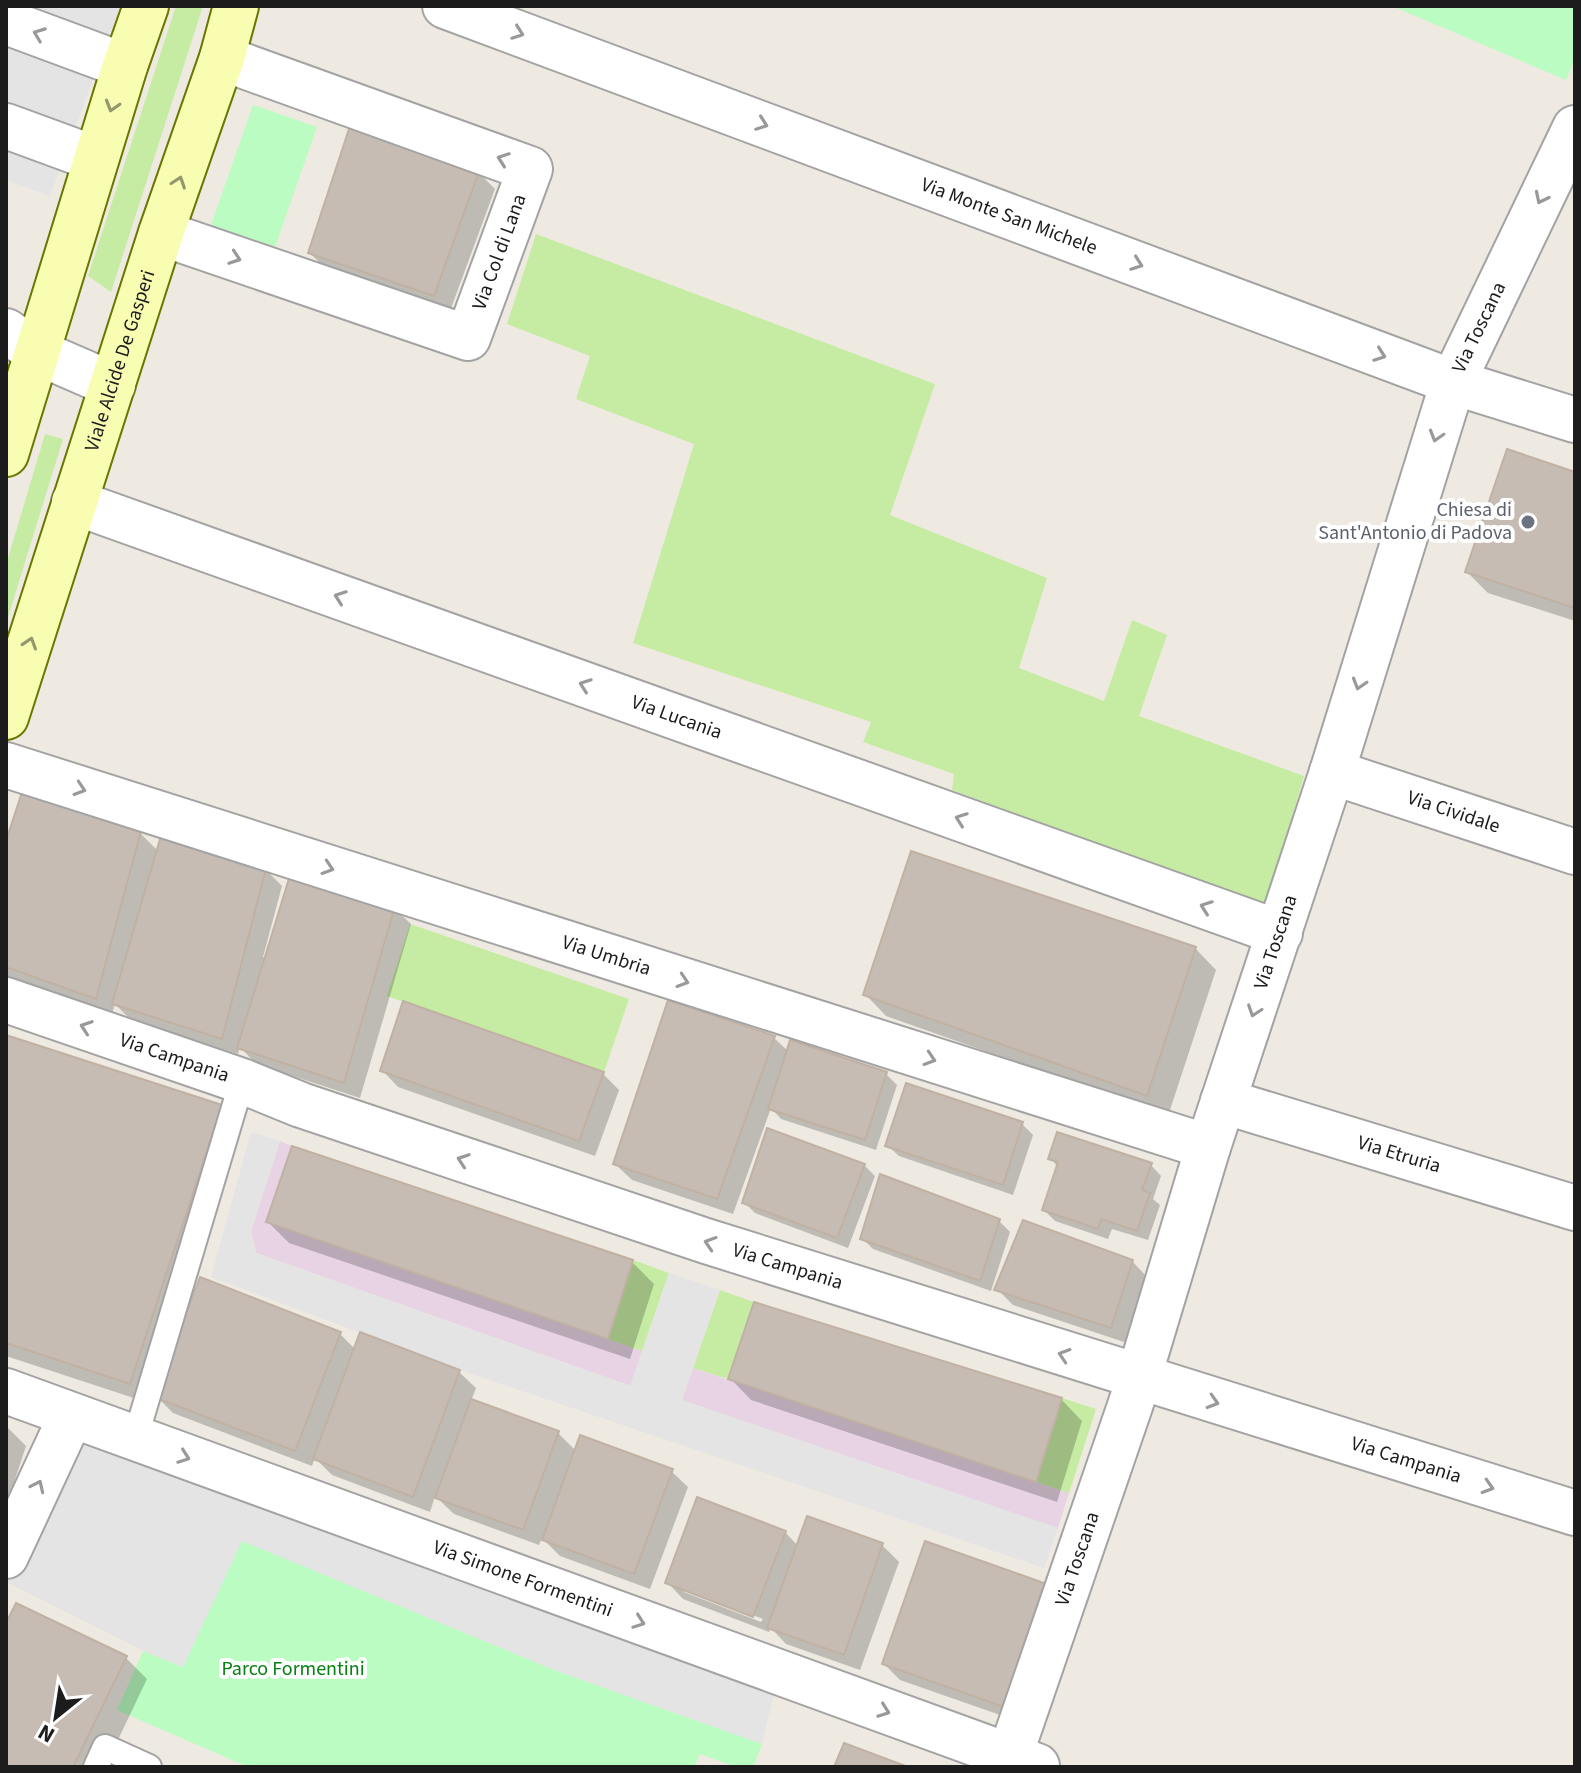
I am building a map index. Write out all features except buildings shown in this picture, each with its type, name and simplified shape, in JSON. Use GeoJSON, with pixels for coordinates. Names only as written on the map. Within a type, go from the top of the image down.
{"type":"FeatureCollection","features":[{"type":"Feature","properties":{"kind":"street"},"geometry":{"type":"LineString","coordinates":[[6,454],[21,341],[96,159],[146,6]]}},
{"type":"Feature","properties":{"kind":"street","name":"Viale Alcide De Gasperi"},"geometry":{"type":"LineString","coordinates":[[6,717],[161,233],[222,58],[236,6]]}},
{"type":"Feature","properties":{"kind":"street","name":"Via Monte San Michele"},"geometry":{"type":"LineString","coordinates":[[445,6],[1453,382],[1575,420]]}},
{"type":"Feature","properties":{"kind":"street"},"geometry":{"type":"LineString","coordinates":[[6,22],[125,66]]}},
{"type":"Feature","properties":{"kind":"street","name":"Via Col di Lana"},"geometry":{"type":"LineString","coordinates":[[161,233],[468,338],[530,169],[222,58]]}},
{"type":"Feature","properties":{"kind":"street"},"geometry":{"type":"LineString","coordinates":[[6,126],[96,159]]}},
{"type":"Feature","properties":{"kind":"street","name":"Via Toscana"},"geometry":{"type":"LineString","coordinates":[[1019,1764],[1208,1147],[1332,772],[1453,382],[1575,128]]}},
{"type":"Feature","properties":{"kind":"street"},"geometry":{"type":"LineString","coordinates":[[21,341],[113,385]]}},
{"type":"Feature","properties":{"kind":"street","name":"Via Lucania"},"geometry":{"type":"LineString","coordinates":[[74,502],[1280,933]]}},
{"type":"Feature","properties":{"kind":"street","name":"Via Umbria"},"geometry":{"type":"LineString","coordinates":[[6,765],[1208,1147]]}},
{"type":"Feature","properties":{"kind":"street","name":"Via Cividale"},"geometry":{"type":"LineString","coordinates":[[1332,772],[1575,852]]}},
{"type":"Feature","properties":{"kind":"street","name":"Via Campania"},"geometry":{"type":"LineString","coordinates":[[6,1000],[242,1081],[301,1105],[706,1241],[1575,1513]]}},
{"type":"Feature","properties":{"kind":"street","name":"Via Etruria"},"geometry":{"type":"LineString","coordinates":[[1223,1101],[1575,1208]]}},
{"type":"Feature","properties":{"kind":"street","name":"Via Simone Formentini"},"geometry":{"type":"LineString","coordinates":[[6,1391],[1019,1764]]}},
{"type":"Feature","properties":{"kind":"street"},"geometry":{"type":"LineString","coordinates":[[6,1556],[71,1416]]}},
{"type":"Feature","properties":{"kind":"lane"},"geometry":{"type":"LineString","coordinates":[[135,1439],[242,1081]]}},
{"type":"Feature","properties":{"kind":"lane"},"geometry":{"type":"LineString","coordinates":[[96,1767],[105,1747],[149,1767]]}},
{"type":"Feature","properties":{"kind":"shaded area"},"geometry":{"type":"Polygon","coordinates":[[[6,6],[120,6],[50,196],[6,180],[6,6]]]}},
{"type":"Feature","properties":{"kind":"shaded area"},"geometry":{"type":"Polygon","coordinates":[[[251,1132],[280,1141],[251,1231],[256,1253],[630,1386],[669,1273],[720,1290],[682,1400],[1058,1528],[1044,1568],[460,1370],[211,1277],[251,1132]]]}},
{"type":"Feature","properties":{"kind":"shaded area"},"geometry":{"type":"Polygon","coordinates":[[[280,1141],[292,1146],[266,1222],[642,1351],[631,1386],[256,1253],[251,1231],[280,1141]]]}},
{"type":"Feature","properties":{"kind":"shaded area"},"geometry":{"type":"Polygon","coordinates":[[[693,1368],[1069,1493],[1058,1528],[681,1400],[693,1368]]]}},
{"type":"Feature","properties":{"kind":"shaded area"},"geometry":{"type":"Polygon","coordinates":[[[71,1416],[779,1673],[762,1744],[557,1671],[242,1541],[183,1667],[144,1651],[6,1582],[6,1556],[71,1416]]]}},
{"type":"Feature","properties":{"kind":"green space"},"geometry":{"type":"Polygon","coordinates":[[[176,6],[203,6],[111,292],[88,276],[176,6]]]}},
{"type":"Feature","properties":{"kind":"green space"},"geometry":{"type":"Polygon","coordinates":[[[1392,6],[1575,6],[1575,58],[1566,80],[1392,6]]]}},
{"type":"Feature","properties":{"kind":"green space"},"geometry":{"type":"Polygon","coordinates":[[[253,105],[317,127],[275,247],[211,225],[253,105]]]}},
{"type":"Feature","properties":{"kind":"green space"},"geometry":{"type":"Polygon","coordinates":[[[536,234],[935,384],[890,515],[1047,578],[1019,668],[1104,701],[1132,620],[1167,635],[1139,716],[1304,776],[1266,906],[952,790],[954,774],[863,742],[871,722],[633,643],[694,444],[576,399],[590,356],[507,324],[536,234]]]}},
{"type":"Feature","properties":{"kind":"green space"},"geometry":{"type":"Polygon","coordinates":[[[45,434],[63,439],[6,624],[6,565],[45,434]]]}},
{"type":"Feature","properties":{"kind":"green space"},"geometry":{"type":"Polygon","coordinates":[[[410,924],[629,999],[604,1072],[387,996],[410,924]]]}},
{"type":"Feature","properties":{"kind":"green space"},"geometry":{"type":"Polygon","coordinates":[[[633,1260],[669,1273],[642,1351],[608,1339],[633,1260]]]}},
{"type":"Feature","properties":{"kind":"green space"},"geometry":{"type":"Polygon","coordinates":[[[720,1290],[754,1302],[728,1379],[693,1368],[720,1290]]]}},
{"type":"Feature","properties":{"kind":"green space"},"geometry":{"type":"Polygon","coordinates":[[[1062,1398],[1096,1409],[1069,1493],[1036,1482],[1062,1398]]]}},
{"type":"Feature","properties":{"kind":"green space","name":"Parco Formentini"},"geometry":{"type":"Polygon","coordinates":[[[241,1540],[557,1671],[762,1744],[753,1767],[736,1767],[700,1754],[694,1767],[248,1767],[117,1710],[143,1651],[183,1667],[241,1540]]]}},
{"type":"Feature","properties":{"kind":"place","name":"Chiesa di Sant'Antonio di Padova"},"geometry":{"type":"Point","coordinates":[1528,522]}}]}
